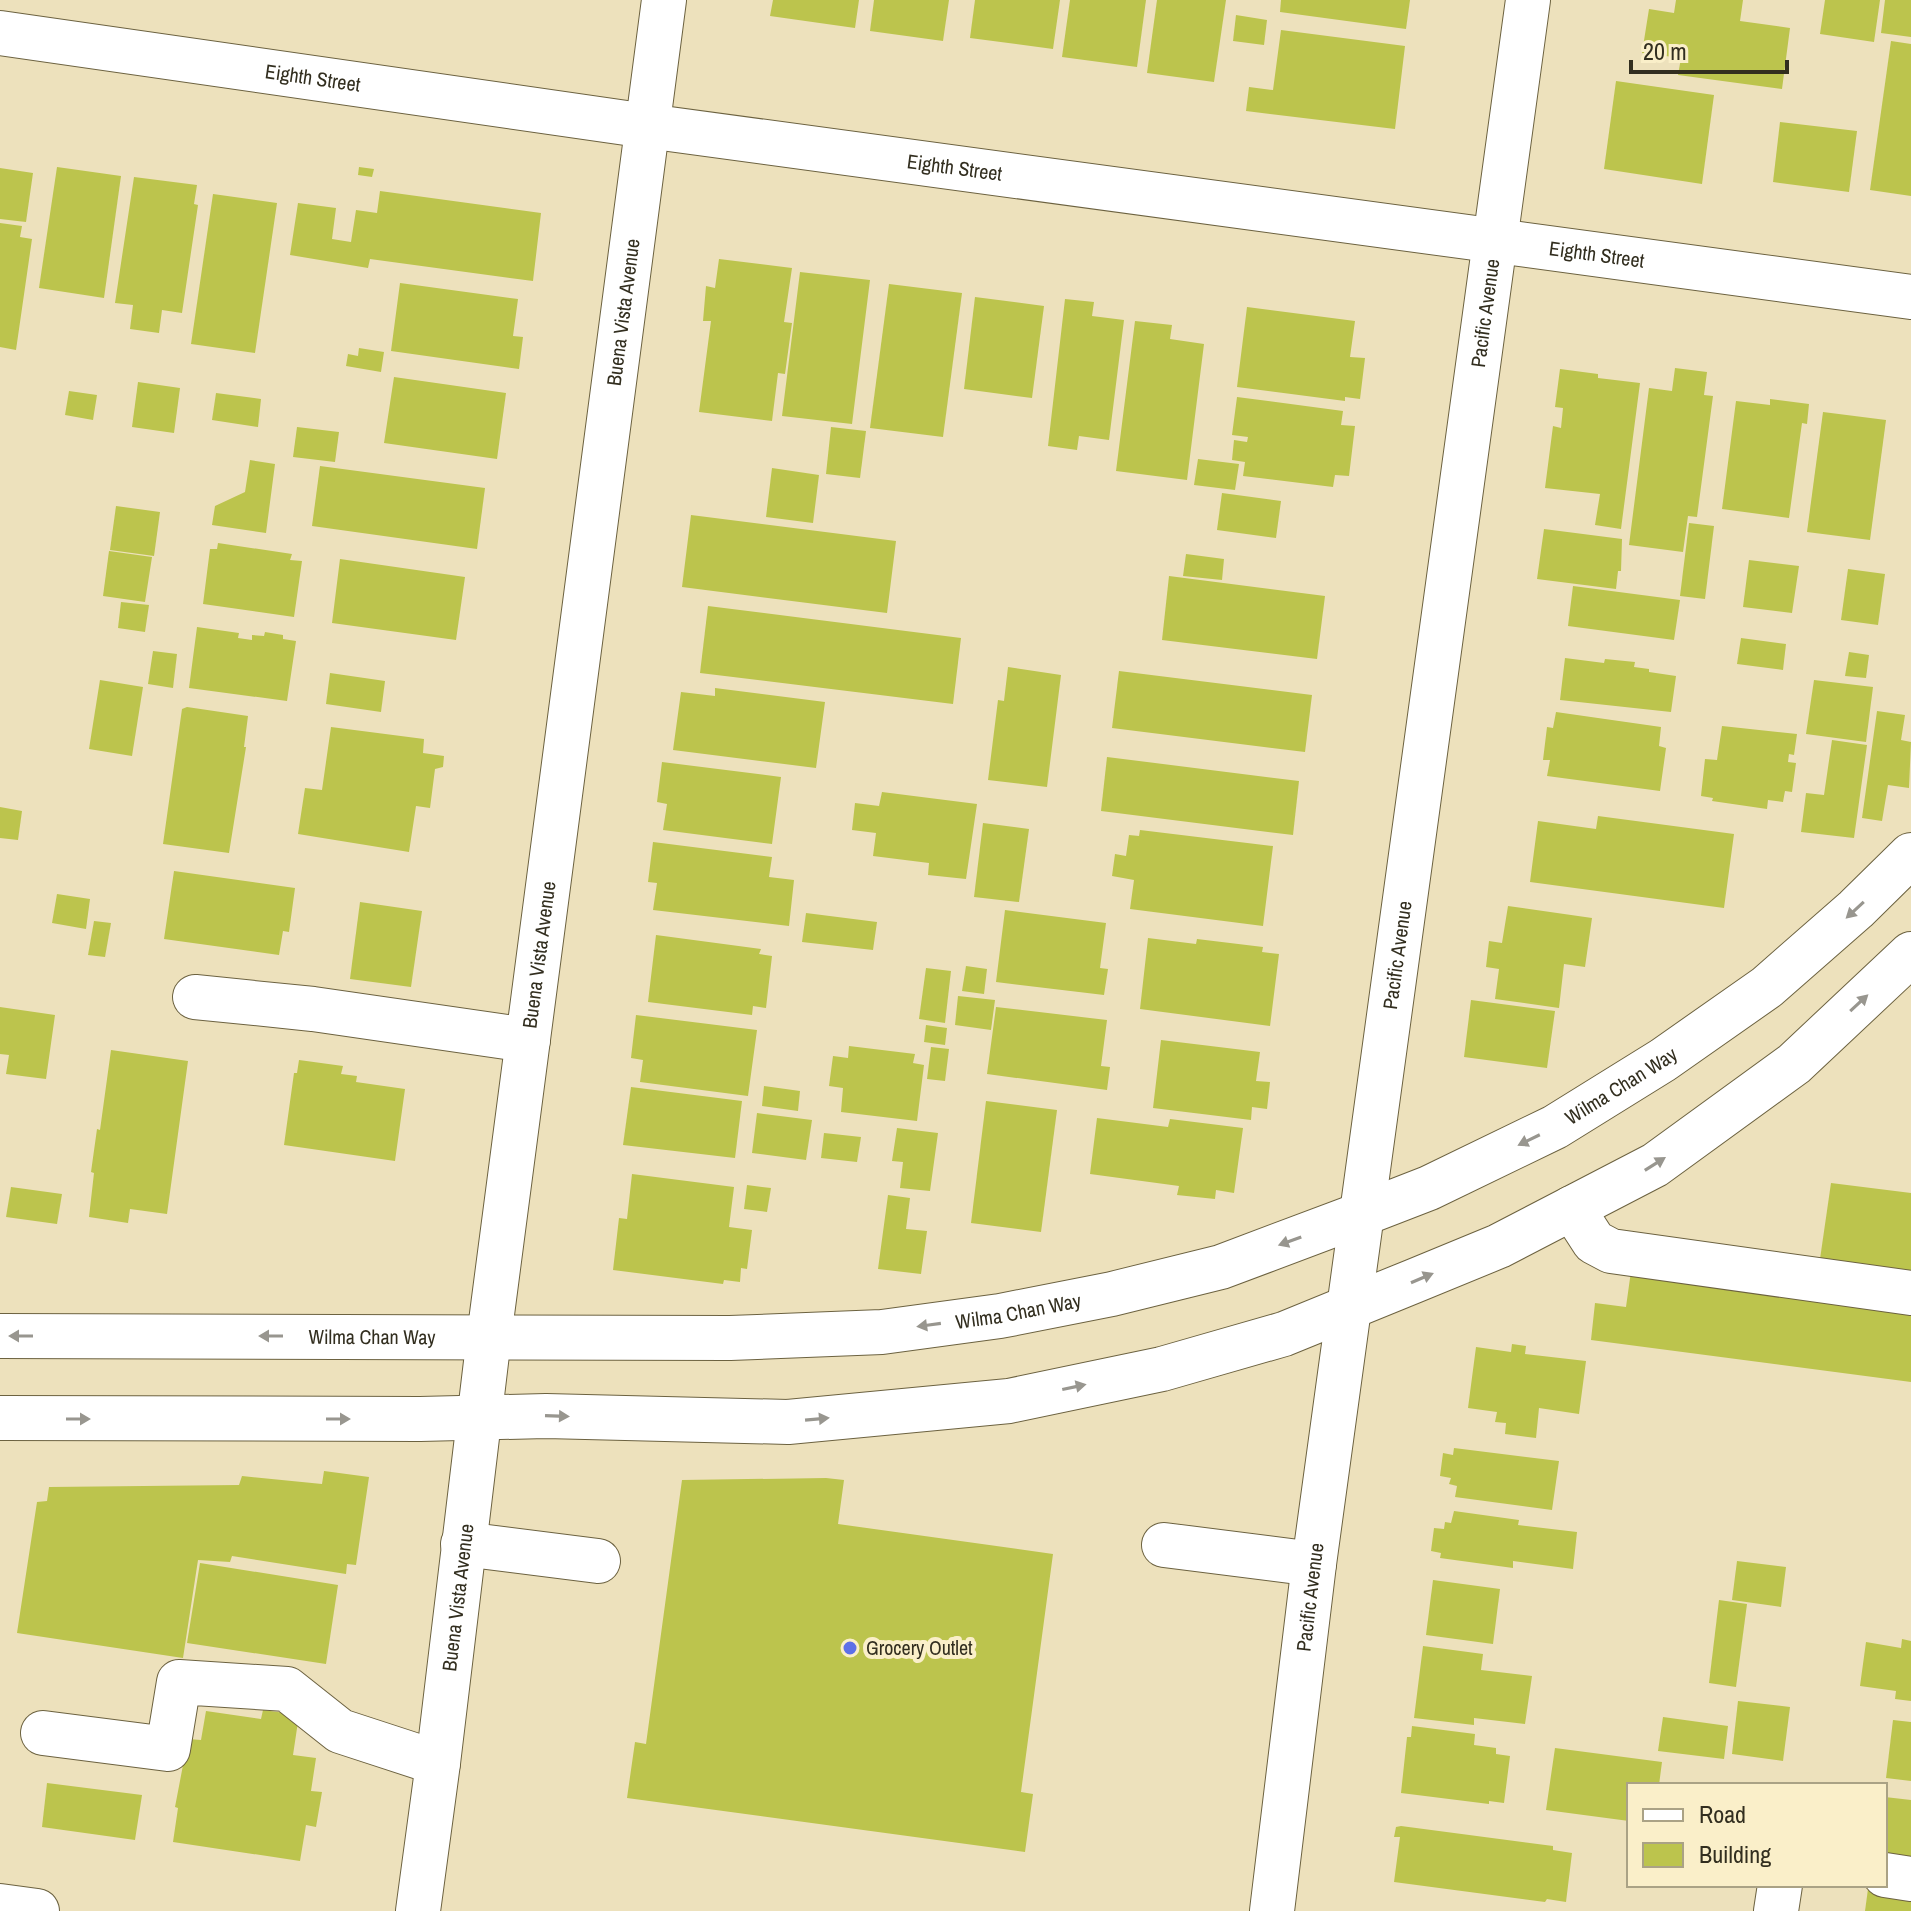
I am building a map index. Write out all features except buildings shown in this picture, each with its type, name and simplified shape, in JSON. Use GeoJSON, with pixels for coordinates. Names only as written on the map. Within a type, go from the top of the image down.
{"type":"FeatureCollection","features":[{"type":"Feature","properties":{"kind":"street","name":"Buena Vista Avenue"},"geometry":{"type":"LineString","coordinates":[[418,1911],[489,1337],[664,0]]}},
{"type":"Feature","properties":{"kind":"street","name":"Pacific Avenue"},"geometry":{"type":"LineString","coordinates":[[1272,1911],[1314,1564],[1528,0]]}},
{"type":"Feature","properties":{"kind":"street","name":"Eighth Street"},"geometry":{"type":"LineString","coordinates":[[0,33],[647,126],[1911,297]]}},
{"type":"Feature","properties":{"kind":"street","name":"Wilma Chan Way"},"geometry":{"type":"LineString","coordinates":[[0,1336],[730,1338],[882,1332],[1000,1316],[1112,1294],[1221,1267],[1429,1188],[1555,1127],[1663,1060],[1767,987],[1856,909],[1911,855]]}},
{"type":"Feature","properties":{"kind":"street"},"geometry":{"type":"LineString","coordinates":[[0,1418],[546,1416],[788,1422],[1009,1401],[1162,1369],[1284,1334],[1499,1246],[1655,1165],[1794,1064],[1911,954]]}},
{"type":"Feature","properties":{"kind":"street"},"geometry":{"type":"LineString","coordinates":[[195,997],[313,1009],[528,1040]]}},
{"type":"Feature","properties":{"kind":"street"},"geometry":{"type":"LineString","coordinates":[[1572,1208],[1594,1242],[1611,1251],[1911,1293]]}},
{"type":"Feature","properties":{"kind":"street"},"geometry":{"type":"LineString","coordinates":[[463,1544],[598,1561]]}},
{"type":"Feature","properties":{"kind":"street"},"geometry":{"type":"LineString","coordinates":[[1164,1545],[1314,1564]]}},
{"type":"Feature","properties":{"kind":"street"},"geometry":{"type":"LineString","coordinates":[[43,1733],[168,1749],[179,1682],[287,1689],[340,1731],[438,1763]]}},
{"type":"Feature","properties":{"kind":"street"},"geometry":{"type":"LineString","coordinates":[[1887,1875],[1911,1879]]}},
{"type":"Feature","properties":{"kind":"street"},"geometry":{"type":"LineString","coordinates":[[1776,1911],[1780,1887]]}},
{"type":"Feature","properties":{"kind":"street"},"geometry":{"type":"LineString","coordinates":[[0,1906],[37,1911]]}},
{"type":"Feature","properties":{"kind":"place","name":"Grocery Outlet"},"geometry":{"type":"Point","coordinates":[850,1648]}}]}
